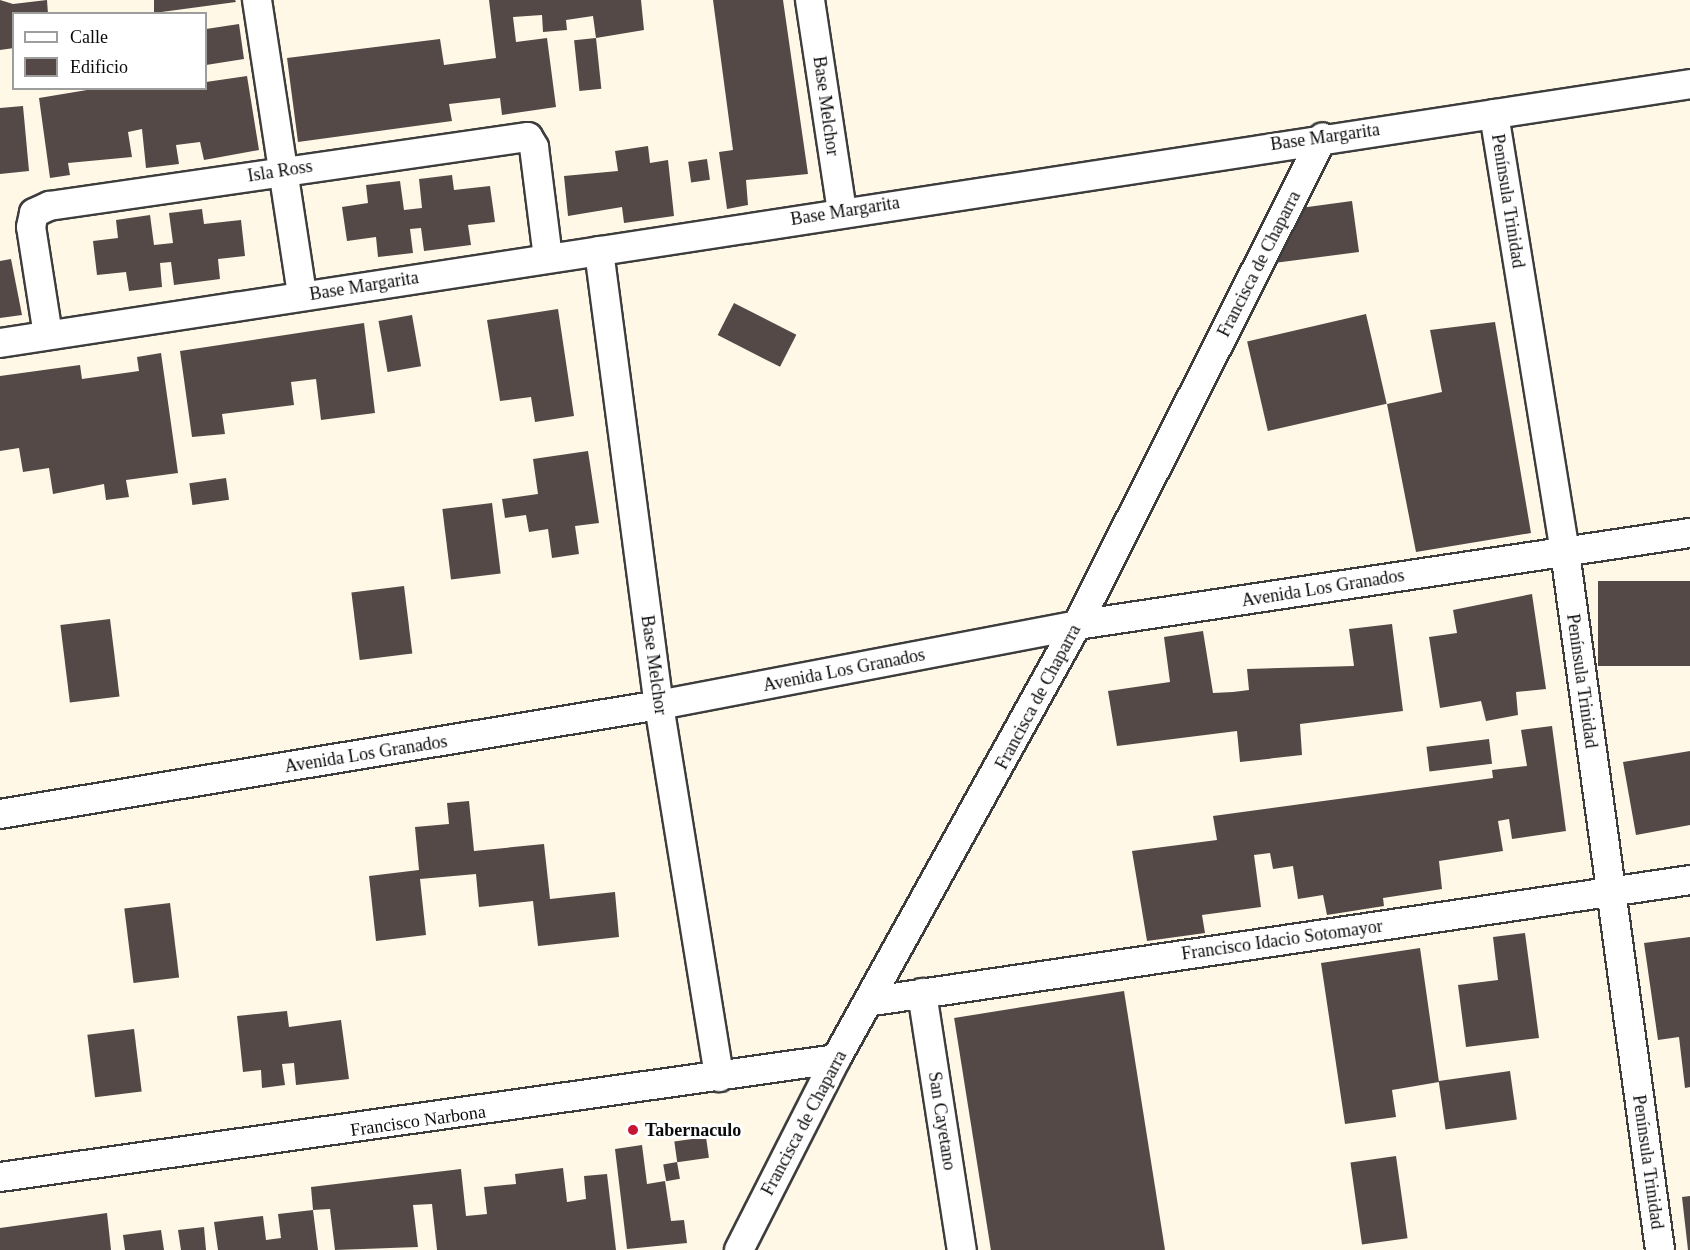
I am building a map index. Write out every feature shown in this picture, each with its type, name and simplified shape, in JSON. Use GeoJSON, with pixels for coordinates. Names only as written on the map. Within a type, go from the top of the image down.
{"type":"FeatureCollection","features":[{"type":"Feature","properties":{"kind":"street"},"geometry":{"type":"LineString","coordinates":[[257,0],[302,295]]}},
{"type":"Feature","properties":{"kind":"street","name":"Base Melchor"},"geometry":{"type":"LineString","coordinates":[[810,0],[842,211]]}},
{"type":"Feature","properties":{"kind":"street","name":"Base Margarita"},"geometry":{"type":"LineString","coordinates":[[0,343],[1323,137],[1690,84]]}},
{"type":"Feature","properties":{"kind":"street","name":"Península Trinidad"},"geometry":{"type":"LineString","coordinates":[[1494,114],[1565,552],[1660,1250]]}},
{"type":"Feature","properties":{"kind":"street","name":"Isla Ross"},"geometry":{"type":"LineString","coordinates":[[48,335],[31,227],[34,213],[282,171],[528,137],[534,147],[548,258]]}},
{"type":"Feature","properties":{"kind":"street","name":"Francisca de Chaparra"},"geometry":{"type":"LineString","coordinates":[[738,1250],[836,1059],[873,1001],[1077,625],[1323,137]]}},
{"type":"Feature","properties":{"kind":"street","name":"Base Melchor"},"geometry":{"type":"LineString","coordinates":[[599,251],[659,705],[719,1077]]}},
{"type":"Feature","properties":{"kind":"street","name":"Avenida Los Granados"},"geometry":{"type":"LineString","coordinates":[[0,814],[659,705],[1077,625],[1690,533]]}},
{"type":"Feature","properties":{"kind":"street","name":"Francisco Idacio Sotomayor"},"geometry":{"type":"LineString","coordinates":[[873,1001],[1690,880]]}},
{"type":"Feature","properties":{"kind":"street","name":"San Cayetano"},"geometry":{"type":"LineString","coordinates":[[922,993],[962,1250]]}},
{"type":"Feature","properties":{"kind":"street","name":"Francisco Narbona"},"geometry":{"type":"LineString","coordinates":[[0,1177],[836,1059]]}},
{"type":"Feature","properties":{"kind":"building"},"geometry":{"type":"Polygon","coordinates":[[[0,0],[13,4],[47,0],[48,12],[12,12],[12,48],[0,50],[0,0]]]}},
{"type":"Feature","properties":{"kind":"building"},"geometry":{"type":"Polygon","coordinates":[[[154,0],[235,0],[236,2],[161,12],[154,12],[154,0]]]}},
{"type":"Feature","properties":{"kind":"building"},"geometry":{"type":"Polygon","coordinates":[[[489,0],[641,0],[644,30],[596,38],[593,16],[566,20],[567,30],[543,32],[542,15],[513,17],[516,42],[547,38],[556,107],[502,115],[500,98],[449,104],[452,121],[298,142],[287,58],[440,39],[444,65],[496,58],[489,0]]]}},
{"type":"Feature","properties":{"kind":"building"},"geometry":{"type":"Polygon","coordinates":[[[713,0],[783,0],[808,174],[746,180],[748,205],[727,209],[719,152],[733,150],[713,0]]]}},
{"type":"Feature","properties":{"kind":"building"},"geometry":{"type":"Polygon","coordinates":[[[239,24],[244,59],[207,65],[207,29],[239,24]]]}},
{"type":"Feature","properties":{"kind":"building"},"geometry":{"type":"Polygon","coordinates":[[[596,38],[601,89],[579,91],[574,40],[596,38]]]}},
{"type":"Feature","properties":{"kind":"building"},"geometry":{"type":"Polygon","coordinates":[[[247,76],[259,150],[204,160],[200,142],[176,145],[179,164],[146,168],[142,129],[128,132],[132,157],[68,163],[70,175],[50,178],[39,98],[87,90],[207,90],[207,82],[247,76]]]}},
{"type":"Feature","properties":{"kind":"building"},"geometry":{"type":"Polygon","coordinates":[[[23,106],[29,171],[0,174],[0,108],[23,106]]]}},
{"type":"Feature","properties":{"kind":"building"},"geometry":{"type":"Polygon","coordinates":[[[648,146],[650,163],[668,160],[674,216],[624,223],[622,207],[568,216],[564,176],[618,171],[615,151],[648,146]]]}},
{"type":"Feature","properties":{"kind":"building"},"geometry":{"type":"Polygon","coordinates":[[[707,159],[710,180],[691,182],[688,162],[707,159]]]}},
{"type":"Feature","properties":{"kind":"building"},"geometry":{"type":"Polygon","coordinates":[[[452,175],[454,190],[490,186],[495,222],[468,225],[471,245],[424,251],[421,228],[410,229],[413,253],[378,257],[376,237],[347,241],[342,207],[368,203],[366,185],[400,181],[404,210],[422,208],[419,179],[452,175]]]}},
{"type":"Feature","properties":{"kind":"building"},"geometry":{"type":"Polygon","coordinates":[[[1352,201],[1359,252],[1274,263],[1300,208],[1352,201]]]}},
{"type":"Feature","properties":{"kind":"building"},"geometry":{"type":"Polygon","coordinates":[[[202,209],[204,224],[241,220],[245,256],[218,259],[220,279],[174,285],[171,262],[160,263],[162,287],[129,291],[126,272],[97,275],[93,241],[118,238],[116,220],[150,215],[154,245],[173,243],[169,213],[202,209]]]}},
{"type":"Feature","properties":{"kind":"building"},"geometry":{"type":"Polygon","coordinates":[[[11,259],[22,315],[0,318],[0,261],[11,259]]]}},
{"type":"Feature","properties":{"kind":"building"},"geometry":{"type":"Polygon","coordinates":[[[734,303],[796,335],[780,367],[718,335],[734,303]]]}},
{"type":"Feature","properties":{"kind":"building"},"geometry":{"type":"Polygon","coordinates":[[[558,309],[574,416],[535,422],[531,397],[500,401],[487,320],[558,309]]]}},
{"type":"Feature","properties":{"kind":"building"},"geometry":{"type":"Polygon","coordinates":[[[1366,314],[1387,404],[1268,431],[1247,341],[1366,314]]]}},
{"type":"Feature","properties":{"kind":"building"},"geometry":{"type":"Polygon","coordinates":[[[412,315],[421,366],[388,372],[379,321],[412,315]]]}},
{"type":"Feature","properties":{"kind":"building"},"geometry":{"type":"Polygon","coordinates":[[[1495,322],[1531,533],[1416,552],[1387,404],[1442,392],[1430,330],[1495,322]]]}},
{"type":"Feature","properties":{"kind":"building"},"geometry":{"type":"Polygon","coordinates":[[[364,323],[375,413],[321,420],[316,379],[291,382],[294,405],[222,414],[225,434],[192,437],[180,351],[364,323]]]}},
{"type":"Feature","properties":{"kind":"building"},"geometry":{"type":"Polygon","coordinates":[[[161,353],[178,473],[126,480],[129,497],[106,500],[104,484],[53,494],[49,468],[23,472],[19,448],[0,451],[0,376],[80,365],[82,379],[139,371],[137,357],[161,353]]]}},
{"type":"Feature","properties":{"kind":"building"},"geometry":{"type":"Polygon","coordinates":[[[588,451],[599,523],[575,526],[579,554],[552,558],[548,529],[529,532],[526,515],[505,518],[502,499],[538,494],[533,459],[588,451]]]}},
{"type":"Feature","properties":{"kind":"building"},"geometry":{"type":"Polygon","coordinates":[[[226,478],[229,500],[192,505],[189,483],[226,478]]]}},
{"type":"Feature","properties":{"kind":"building"},"geometry":{"type":"Polygon","coordinates":[[[492,503],[501,573],[451,580],[442,509],[492,503]]]}},
{"type":"Feature","properties":{"kind":"building"},"geometry":{"type":"Polygon","coordinates":[[[1598,581],[1690,581],[1690,666],[1598,666],[1598,581]]]}},
{"type":"Feature","properties":{"kind":"building"},"geometry":{"type":"Polygon","coordinates":[[[404,586],[412,653],[360,660],[351,592],[404,586]]]}},
{"type":"Feature","properties":{"kind":"building"},"geometry":{"type":"Polygon","coordinates":[[[1532,594],[1546,689],[1516,692],[1518,715],[1486,721],[1481,701],[1440,708],[1429,637],[1457,633],[1453,610],[1532,594]]]}},
{"type":"Feature","properties":{"kind":"building"},"geometry":{"type":"Polygon","coordinates":[[[110,619],[120,696],[70,703],[60,625],[110,619]]]}},
{"type":"Feature","properties":{"kind":"building"},"geometry":{"type":"Polygon","coordinates":[[[1392,624],[1403,711],[1300,724],[1302,755],[1240,762],[1237,731],[1117,746],[1108,691],[1170,682],[1164,637],[1203,631],[1213,693],[1233,692],[1249,690],[1247,669],[1354,666],[1349,629],[1392,624]]]}},
{"type":"Feature","properties":{"kind":"building"},"geometry":{"type":"Polygon","coordinates":[[[1552,726],[1566,831],[1512,839],[1509,819],[1498,821],[1503,851],[1439,861],[1442,889],[1383,898],[1384,906],[1327,915],[1323,895],[1298,899],[1293,866],[1273,869],[1270,853],[1254,855],[1261,907],[1202,915],[1205,933],[1147,941],[1132,851],[1217,840],[1213,816],[1493,778],[1492,770],[1527,766],[1521,730],[1552,726]]]}},
{"type":"Feature","properties":{"kind":"building"},"geometry":{"type":"Polygon","coordinates":[[[1489,739],[1492,764],[1430,771],[1426,747],[1489,739]]]}},
{"type":"Feature","properties":{"kind":"building"},"geometry":{"type":"Polygon","coordinates":[[[1690,751],[1690,825],[1636,835],[1623,762],[1690,751]]]}},
{"type":"Feature","properties":{"kind":"building"},"geometry":{"type":"Polygon","coordinates":[[[469,801],[474,851],[544,844],[550,899],[615,892],[619,937],[538,946],[533,901],[479,907],[476,874],[420,879],[426,935],[376,941],[369,876],[419,870],[415,827],[449,824],[447,803],[469,801]]]}},
{"type":"Feature","properties":{"kind":"building"},"geometry":{"type":"Polygon","coordinates":[[[170,903],[179,977],[133,983],[124,909],[170,903]]]}},
{"type":"Feature","properties":{"kind":"building"},"geometry":{"type":"Polygon","coordinates":[[[1525,933],[1539,1038],[1466,1047],[1458,985],[1498,980],[1493,937],[1525,933]]]}},
{"type":"Feature","properties":{"kind":"building"},"geometry":{"type":"Polygon","coordinates":[[[1690,937],[1690,1087],[1685,1088],[1679,1037],[1658,1040],[1644,943],[1690,937]]]}},
{"type":"Feature","properties":{"kind":"building"},"geometry":{"type":"Polygon","coordinates":[[[1420,948],[1439,1082],[1392,1090],[1396,1117],[1345,1124],[1321,963],[1420,948]]]}},
{"type":"Feature","properties":{"kind":"building"},"geometry":{"type":"Polygon","coordinates":[[[1124,991],[1165,1250],[991,1250],[954,1018],[1124,991]]]}},
{"type":"Feature","properties":{"kind":"building"},"geometry":{"type":"Polygon","coordinates":[[[287,1011],[289,1027],[341,1020],[349,1079],[296,1085],[294,1063],[282,1064],[285,1085],[262,1088],[261,1070],[243,1072],[237,1016],[287,1011]]]}},
{"type":"Feature","properties":{"kind":"building"},"geometry":{"type":"Polygon","coordinates":[[[134,1029],[142,1092],[95,1097],[87,1035],[134,1029]]]}},
{"type":"Feature","properties":{"kind":"building"},"geometry":{"type":"Polygon","coordinates":[[[1510,1071],[1517,1120],[1446,1130],[1439,1081],[1510,1071]]]}},
{"type":"Feature","properties":{"kind":"building"},"geometry":{"type":"Polygon","coordinates":[[[706,1137],[709,1158],[677,1162],[674,1141],[706,1137]]]}},
{"type":"Feature","properties":{"kind":"building"},"geometry":{"type":"Polygon","coordinates":[[[642,1145],[647,1184],[665,1181],[671,1221],[684,1220],[687,1243],[627,1249],[615,1149],[642,1145]]]}},
{"type":"Feature","properties":{"kind":"building"},"geometry":{"type":"Polygon","coordinates":[[[1396,1156],[1408,1238],[1362,1245],[1350,1162],[1396,1156]]]}},
{"type":"Feature","properties":{"kind":"building"},"geometry":{"type":"Polygon","coordinates":[[[677,1162],[680,1179],[666,1181],[663,1164],[677,1162]]]}},
{"type":"Feature","properties":{"kind":"building"},"geometry":{"type":"Polygon","coordinates":[[[563,1168],[567,1202],[586,1199],[584,1176],[607,1174],[616,1250],[437,1250],[432,1204],[413,1205],[418,1247],[335,1250],[330,1209],[313,1210],[311,1187],[461,1169],[466,1216],[487,1214],[484,1187],[516,1184],[515,1174],[563,1168]]]}},
{"type":"Feature","properties":{"kind":"building"},"geometry":{"type":"Polygon","coordinates":[[[1690,1196],[1690,1250],[1688,1250],[1682,1197],[1690,1196]]]}},
{"type":"Feature","properties":{"kind":"building"},"geometry":{"type":"Polygon","coordinates":[[[313,1210],[318,1250],[218,1250],[214,1222],[263,1216],[266,1240],[281,1238],[278,1214],[313,1210]]]}},
{"type":"Feature","properties":{"kind":"building"},"geometry":{"type":"Polygon","coordinates":[[[107,1213],[111,1250],[0,1250],[0,1228],[107,1213]]]}},
{"type":"Feature","properties":{"kind":"building"},"geometry":{"type":"Polygon","coordinates":[[[204,1227],[206,1250],[181,1250],[178,1230],[204,1227]]]}},
{"type":"Feature","properties":{"kind":"building"},"geometry":{"type":"Polygon","coordinates":[[[161,1230],[164,1250],[125,1250],[123,1235],[161,1230]]]}},
{"type":"Feature","properties":{"kind":"place","name":"Tabernaculo"},"geometry":{"type":"Point","coordinates":[633,1130]}}]}
